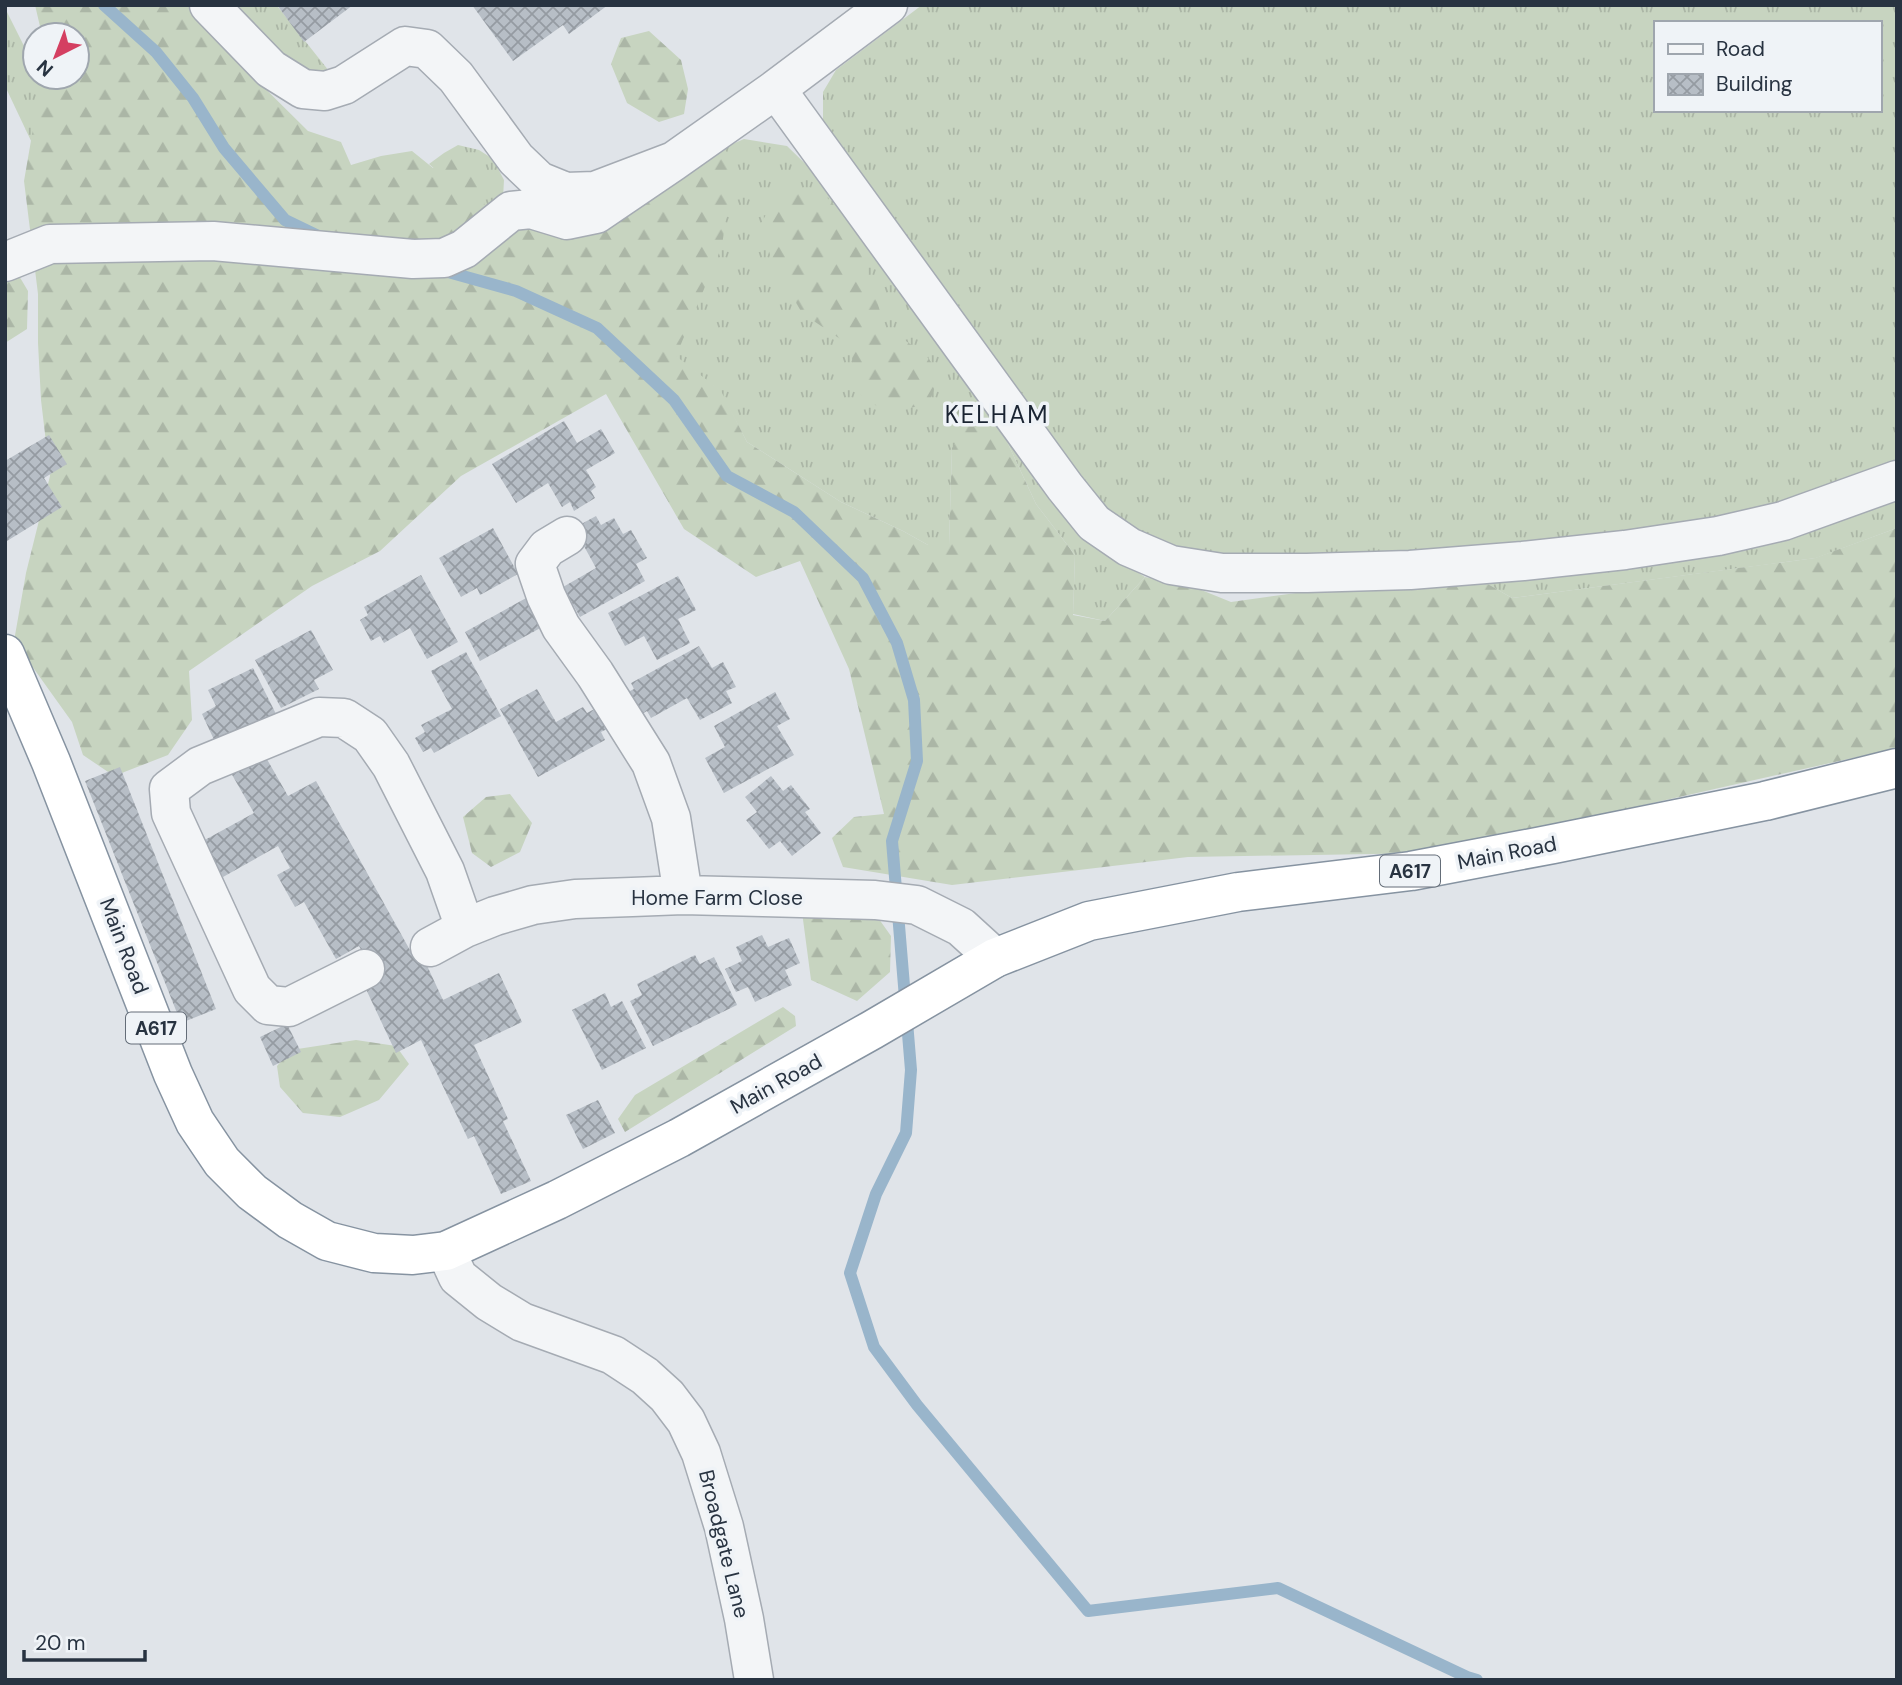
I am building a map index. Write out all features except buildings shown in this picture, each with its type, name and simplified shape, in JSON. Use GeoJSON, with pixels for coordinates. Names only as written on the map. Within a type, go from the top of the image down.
{"type":"FeatureCollection","features":[{"type":"Feature","properties":{"kind":"highway","name":"Main Road"},"geometry":{"type":"LineString","coordinates":[[5,654],[51,762],[173,1074],[195,1122],[222,1162],[252,1192],[290,1220],[327,1241],[374,1253],[413,1255],[446,1251],[557,1200],[679,1138],[995,958],[1089,921],[1238,892],[1411,871],[1765,801],[1897,768]]}},
{"type":"Feature","properties":{"kind":"street"},"geometry":{"type":"LineString","coordinates":[[209,5],[271,69],[303,89],[325,91],[344,85],[405,46],[427,49],[456,77],[516,159],[539,181],[566,192],[595,191],[674,161]]}},
{"type":"Feature","properties":{"kind":"street"},"geometry":{"type":"LineString","coordinates":[[5,262],[50,244],[213,241],[382,257],[444,258],[464,249],[511,211],[531,209],[567,220],[596,214],[776,89],[888,5]]}},
{"type":"Feature","properties":{"kind":"street"},"geometry":{"type":"LineString","coordinates":[[776,89],[1065,487],[1094,523],[1129,547],[1171,565],[1222,572],[1410,570],[1625,550],[1718,536],[1783,521],[1897,480]]}},
{"type":"Feature","properties":{"kind":"street"},"geometry":{"type":"LineString","coordinates":[[567,536],[547,548],[536,564],[561,627],[595,674],[651,763],[671,818],[682,895]]}},
{"type":"Feature","properties":{"kind":"street"},"geometry":{"type":"LineString","coordinates":[[365,969],[289,1007],[268,1005],[252,989],[171,813],[169,789],[200,766],[318,717],[344,718],[370,736],[391,765],[445,871],[465,928]]}},
{"type":"Feature","properties":{"kind":"street","name":"Home Farm Close"},"geometry":{"type":"LineString","coordinates":[[430,947],[465,928],[533,905],[575,899],[682,895],[874,900],[917,905],[961,927],[995,958]]}},
{"type":"Feature","properties":{"kind":"street","name":"Broadgate Lane"},"geometry":{"type":"LineString","coordinates":[[446,1251],[458,1277],[489,1302],[522,1322],[613,1355],[645,1376],[667,1396],[686,1421],[701,1453],[724,1527],[754,1680]]}},
{"type":"Feature","properties":{"kind":"green space"},"geometry":{"type":"Polygon","coordinates":[[[35,5],[189,5],[206,30],[308,131],[341,142],[351,165],[412,151],[433,168],[457,155],[479,173],[488,224],[712,139],[734,158],[722,246],[676,356],[721,391],[747,442],[841,502],[928,545],[949,545],[952,448],[972,420],[1003,433],[1036,504],[1075,555],[1073,615],[1105,621],[1145,577],[1189,585],[1231,602],[1474,576],[1512,598],[1815,558],[1897,528],[1897,748],[1431,853],[1188,857],[952,885],[843,867],[832,838],[854,817],[884,814],[849,669],[800,561],[756,577],[684,529],[606,394],[461,476],[380,551],[312,586],[189,671],[192,720],[168,755],[114,776],[83,755],[72,722],[14,641],[26,573],[50,476],[41,400],[38,294],[24,181],[40,91],[91,91],[91,21],[39,21],[35,5]]]}},
{"type":"Feature","properties":{"kind":"green space"},"geometry":{"type":"Polygon","coordinates":[[[230,5],[278,7],[329,71],[326,74],[298,74],[230,5]]]}},
{"type":"Feature","properties":{"kind":"green space"},"geometry":{"type":"Polygon","coordinates":[[[922,5],[1897,5],[1897,464],[1780,504],[1706,523],[1408,557],[1208,555],[1170,548],[1107,515],[823,122],[823,92],[836,70],[922,5]]]}},
{"type":"Feature","properties":{"kind":"green space"},"geometry":{"type":"Polygon","coordinates":[[[7,12],[21,40],[21,91],[46,91],[107,216],[69,221],[5,86],[7,12]]]}},
{"type":"Feature","properties":{"kind":"green space"},"geometry":{"type":"Polygon","coordinates":[[[649,31],[681,60],[688,89],[684,114],[659,122],[627,103],[611,64],[621,38],[649,31]]]}},
{"type":"Feature","properties":{"kind":"green space"},"geometry":{"type":"Polygon","coordinates":[[[744,139],[787,146],[821,179],[1093,543],[1145,577],[1105,621],[1073,614],[1075,555],[1036,504],[1003,433],[952,448],[949,545],[928,545],[841,502],[747,442],[720,391],[675,356],[693,312],[723,148],[744,139]]]}},
{"type":"Feature","properties":{"kind":"green space"},"geometry":{"type":"Polygon","coordinates":[[[458,145],[479,150],[493,159],[504,180],[503,198],[486,214],[429,164],[458,145]]]}},
{"type":"Feature","properties":{"kind":"green space"},"geometry":{"type":"Polygon","coordinates":[[[821,191],[844,216],[859,244],[885,327],[925,354],[940,374],[929,403],[888,414],[861,395],[849,345],[802,313],[771,259],[762,222],[778,192],[821,191]]]}},
{"type":"Feature","properties":{"kind":"green space"},"geometry":{"type":"Polygon","coordinates":[[[9,259],[28,291],[27,329],[5,343],[5,260],[9,259]]]}},
{"type":"Feature","properties":{"kind":"green space"},"geometry":{"type":"Polygon","coordinates":[[[1897,497],[1897,528],[1816,558],[1512,598],[1484,582],[1897,497]]]}},
{"type":"Feature","properties":{"kind":"green space"},"geometry":{"type":"Polygon","coordinates":[[[510,794],[532,823],[520,852],[491,867],[472,853],[463,817],[486,797],[510,794]]]}},
{"type":"Feature","properties":{"kind":"green space"},"geometry":{"type":"Polygon","coordinates":[[[859,891],[891,936],[890,972],[857,1001],[811,980],[802,912],[859,891]]]}},
{"type":"Feature","properties":{"kind":"green space"},"geometry":{"type":"Polygon","coordinates":[[[783,1007],[795,1016],[796,1026],[625,1132],[618,1119],[635,1095],[783,1007]]]}},
{"type":"Feature","properties":{"kind":"green space"},"geometry":{"type":"Polygon","coordinates":[[[356,1040],[396,1046],[409,1064],[379,1100],[340,1117],[303,1113],[280,1087],[277,1066],[291,1050],[356,1040]]]}},
{"type":"Feature","properties":{"kind":"waterway"},"geometry":{"type":"LineString","coordinates":[[104,5],[156,52],[193,98],[224,148],[285,220],[318,236]]}},
{"type":"Feature","properties":{"kind":"waterway"},"geometry":{"type":"LineString","coordinates":[[441,270],[516,291],[597,328],[674,400],[727,476],[794,512],[863,578],[897,643],[914,700],[917,761],[892,841],[911,1070],[906,1133],[876,1194],[850,1273],[874,1347],[917,1405],[1088,1611],[1278,1588],[1477,1680]]}},
{"type":"Feature","properties":{"kind":"district","name":"KELHAM"},"geometry":{"type":"Point","coordinates":[997,415]}}]}
